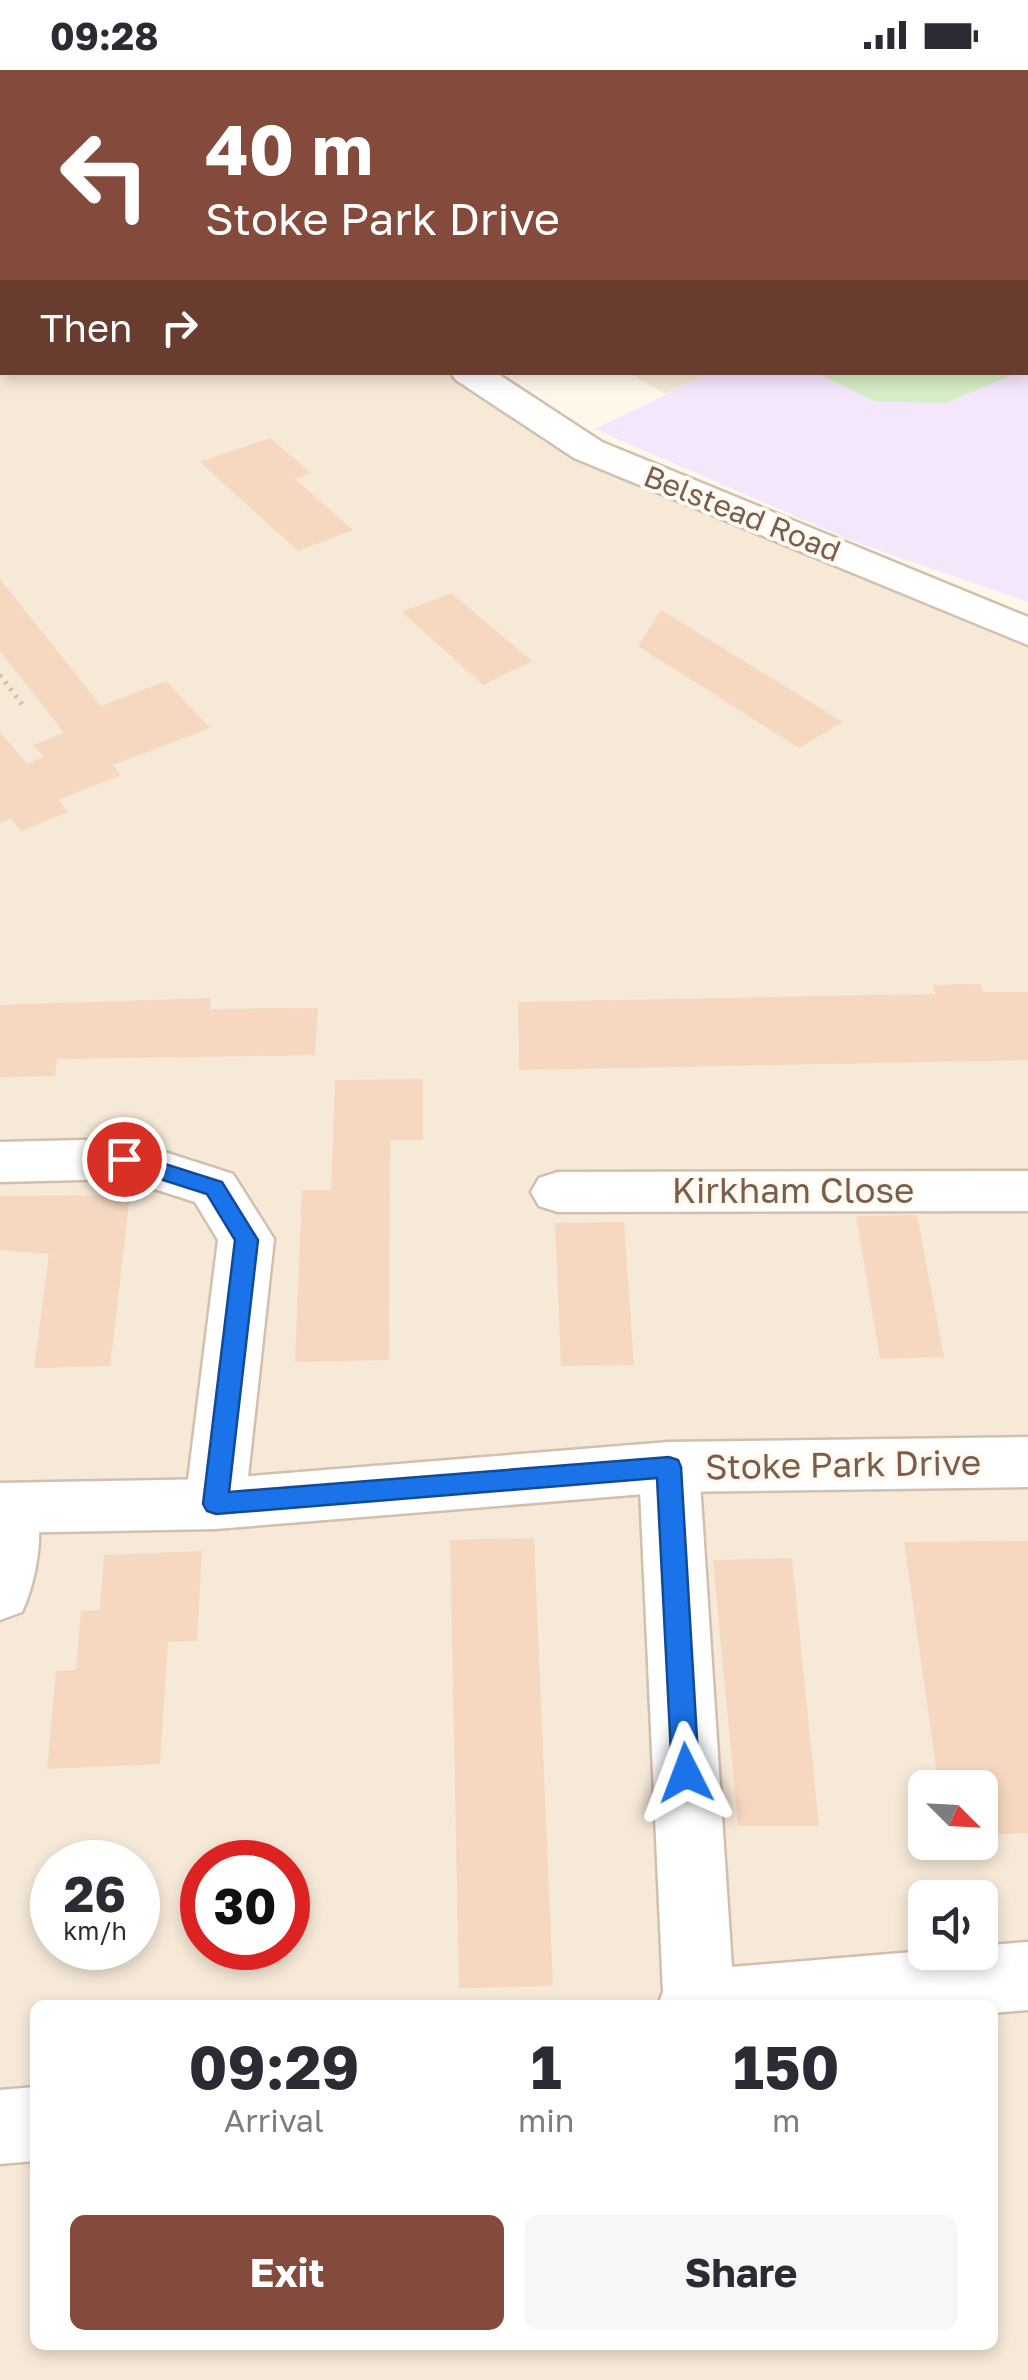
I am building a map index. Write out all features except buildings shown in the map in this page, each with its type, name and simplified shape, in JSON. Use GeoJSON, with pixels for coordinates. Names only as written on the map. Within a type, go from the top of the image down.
{"type":"FeatureCollection","features":[{"type":"Feature","properties":{"kind":"street","name":"Belstead Road"},"geometry":{"type":"LineString","coordinates":[[473,375],[588,450],[1028,632]]}},
{"type":"Feature","properties":{"kind":"street"},"geometry":{"type":"LineString","coordinates":[[0,1162],[124,1159],[214,1188],[246,1240],[216,1504]]}},
{"type":"Feature","properties":{"kind":"street","name":"Kirkham Close"},"geometry":{"type":"LineString","coordinates":[[558,1192],[1028,1191]]}},
{"type":"Feature","properties":{"kind":"street","name":"Stoke Park Drive"},"geometry":{"type":"LineString","coordinates":[[5,1509],[216,1504],[669,1467],[1028,1462]]}},
{"type":"Feature","properties":{"kind":"street"},"geometry":{"type":"LineString","coordinates":[[669,1467],[696,2000]]}},
{"type":"Feature","properties":{"kind":"street"},"geometry":{"type":"LineString","coordinates":[[0,1592],[5,1509]]}},
{"type":"Feature","properties":{"kind":"street"},"geometry":{"type":"LineString","coordinates":[[743,2000],[1028,1976]]}},
{"type":"Feature","properties":{"kind":"street"},"geometry":{"type":"LineString","coordinates":[[0,2127],[30,2124]]}},
{"type":"Feature","properties":{"kind":"path"},"geometry":{"type":"LineString","coordinates":[[0,676],[24,707]]}},
{"type":"Feature","properties":{"kind":"shaded area"},"geometry":{"type":"Polygon","coordinates":[[[0,375],[472,375],[524,410],[1028,632],[1028,2380],[0,2380],[0,375]]]}},
{"type":"Feature","properties":{"kind":"shaded area"},"geometry":{"type":"Polygon","coordinates":[[[633,375],[706,375],[665,394],[633,375]]]}},
{"type":"Feature","properties":{"kind":"shaded area"},"geometry":{"type":"Polygon","coordinates":[[[706,375],[1028,375],[1028,602],[855,542],[595,429],[706,375]]]}},
{"type":"Feature","properties":{"kind":"green space"},"geometry":{"type":"Polygon","coordinates":[[[821,375],[1012,375],[945,403],[874,401],[821,375]]]}},
{"type":"Feature","properties":{"kind":"route"},"geometry":{"type":"LineString","coordinates":[[124,1159],[214,1188],[246,1240],[216,1504],[669,1467],[686,1773]]}}]}
